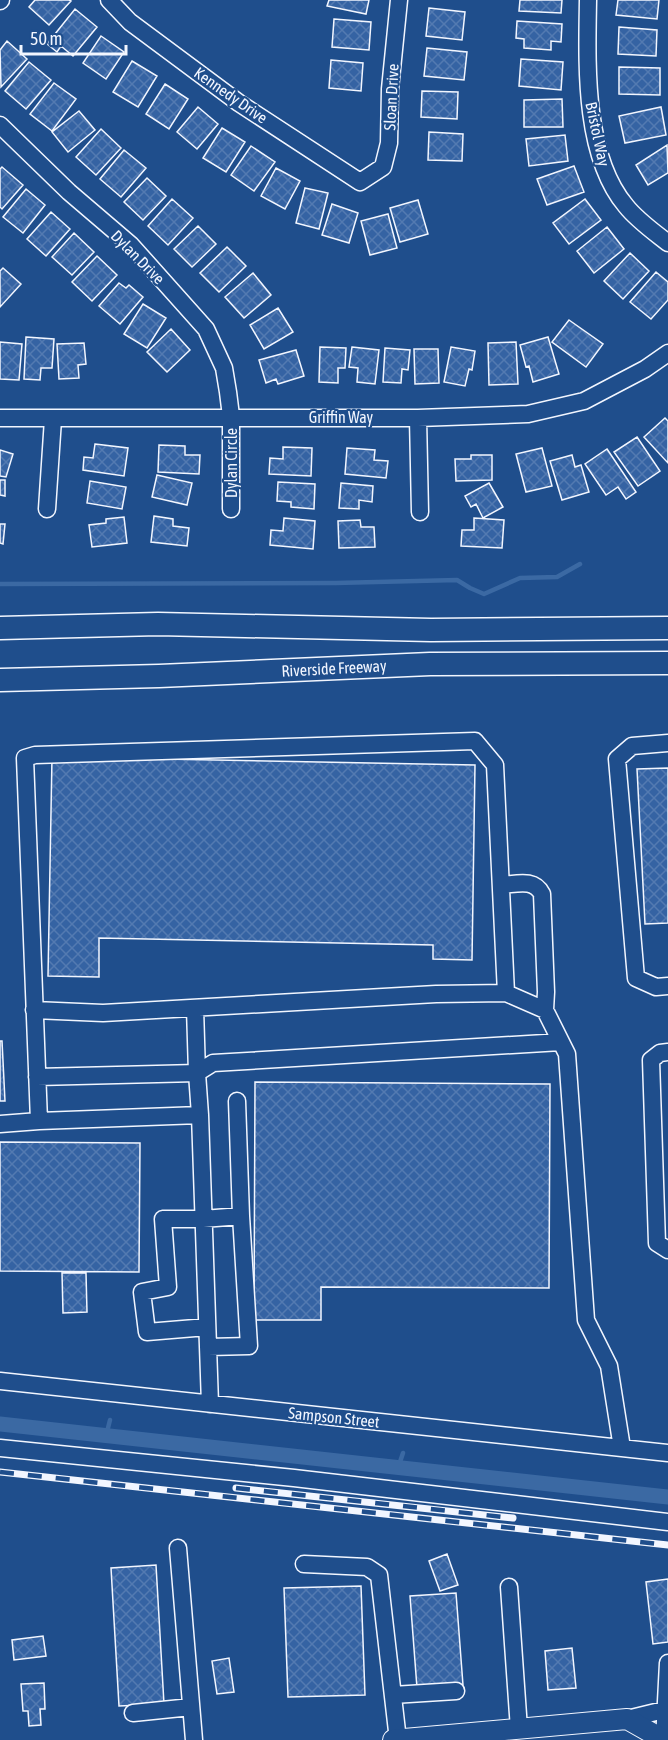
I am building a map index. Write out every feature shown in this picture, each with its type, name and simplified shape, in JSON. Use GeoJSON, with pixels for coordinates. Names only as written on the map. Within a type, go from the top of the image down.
{"type":"FeatureCollection","features":[{"type":"Feature","properties":{"kind":"highway"},"geometry":{"type":"LineString","coordinates":[[0,628],[158,624],[430,630],[668,628]]}},
{"type":"Feature","properties":{"kind":"highway","name":"Riverside Freeway"},"geometry":{"type":"LineString","coordinates":[[0,680],[159,676],[430,664],[668,663]]}},
{"type":"Feature","properties":{"kind":"main road"},"geometry":{"type":"LineString","coordinates":[[395,1740],[627,1719],[665,1740]]}},
{"type":"Feature","properties":{"kind":"street","name":"Kennedy Drive"},"geometry":{"type":"LineString","coordinates":[[109,0],[130,22],[239,103],[360,182]]}},
{"type":"Feature","properties":{"kind":"street","name":"Sloan Drive"},"geometry":{"type":"LineString","coordinates":[[360,182],[382,167],[389,143],[390,89],[399,0]]}},
{"type":"Feature","properties":{"kind":"street","name":"Bristol Way"},"geometry":{"type":"LineString","coordinates":[[588,0],[590,110],[606,172],[626,206],[668,243]]}},
{"type":"Feature","properties":{"kind":"street","name":"Dylan Drive"},"geometry":{"type":"LineString","coordinates":[[0,125],[69,192],[131,245],[206,329],[224,368],[231,416]]}},
{"type":"Feature","properties":{"kind":"street","name":"Griffin Way"},"geometry":{"type":"LineString","coordinates":[[0,417],[53,419],[231,416],[418,418],[528,414],[584,401],[645,369],[668,353]]}},
{"type":"Feature","properties":{"kind":"street","name":"Dylan Circle"},"geometry":{"type":"LineString","coordinates":[[231,416],[231,509]]}},
{"type":"Feature","properties":{"kind":"street"},"geometry":{"type":"LineString","coordinates":[[418,418],[420,512]]}},
{"type":"Feature","properties":{"kind":"street"},"geometry":{"type":"LineString","coordinates":[[47,509],[53,419]]}},
{"type":"Feature","properties":{"kind":"street"},"geometry":{"type":"LineString","coordinates":[[39,1121],[25,758],[47,755],[475,741],[495,765],[506,993]]}},
{"type":"Feature","properties":{"kind":"street"},"geometry":{"type":"LineString","coordinates":[[668,744],[633,746],[617,759],[636,978],[656,987],[668,986]]}},
{"type":"Feature","properties":{"kind":"street"},"geometry":{"type":"LineString","coordinates":[[501,885],[532,884],[539,888],[542,894],[546,992],[544,1010],[567,1054],[586,1320],[609,1366],[622,1448]]}},
{"type":"Feature","properties":{"kind":"street"},"geometry":{"type":"LineString","coordinates":[[34,1010],[103,1012],[436,994],[506,993],[544,1010]]}},
{"type":"Feature","properties":{"kind":"street"},"geometry":{"type":"LineString","coordinates":[[195,1008],[210,1404]]}},
{"type":"Feature","properties":{"kind":"street"},"geometry":{"type":"LineString","coordinates":[[37,1077],[197,1073],[213,1063],[561,1042]]}},
{"type":"Feature","properties":{"kind":"street"},"geometry":{"type":"LineString","coordinates":[[668,1052],[660,1053],[651,1060],[657,1242],[668,1250]]}},
{"type":"Feature","properties":{"kind":"street"},"geometry":{"type":"LineString","coordinates":[[208,1347],[249,1346],[237,1101]]}},
{"type":"Feature","properties":{"kind":"street"},"geometry":{"type":"LineString","coordinates":[[0,1124],[200,1114]]}},
{"type":"Feature","properties":{"kind":"street"},"geometry":{"type":"LineString","coordinates":[[207,1327],[147,1332],[142,1292],[168,1287],[163,1219],[241,1216]]}},
{"type":"Feature","properties":{"kind":"street","name":"Sampson Street"},"geometry":{"type":"LineString","coordinates":[[0,1381],[668,1453]]}},
{"type":"Feature","properties":{"kind":"street"},"geometry":{"type":"LineString","coordinates":[[0,1448],[294,1478],[668,1522]]}},
{"type":"Feature","properties":{"kind":"street"},"geometry":{"type":"LineString","coordinates":[[178,1548],[194,1740]]}},
{"type":"Feature","properties":{"kind":"street"},"geometry":{"type":"LineString","coordinates":[[304,1564],[367,1567],[379,1575],[393,1695],[395,1740]]}},
{"type":"Feature","properties":{"kind":"street"},"geometry":{"type":"LineString","coordinates":[[510,1587],[519,1729]]}},
{"type":"Feature","properties":{"kind":"street"},"geometry":{"type":"LineString","coordinates":[[665,1740],[668,1663]]}},
{"type":"Feature","properties":{"kind":"street"},"geometry":{"type":"LineString","coordinates":[[393,1695],[456,1691]]}},
{"type":"Feature","properties":{"kind":"street"},"geometry":{"type":"LineString","coordinates":[[133,1713],[191,1707]]}},
{"type":"Feature","properties":{"kind":"street"},"geometry":{"type":"LineString","coordinates":[[627,1719],[666,1709]]}},
{"type":"Feature","properties":{"kind":"building"},"geometry":{"type":"Polygon","coordinates":[[[35,0],[71,1],[49,25],[29,7],[35,0]]]}},
{"type":"Feature","properties":{"kind":"building"},"geometry":{"type":"Polygon","coordinates":[[[329,0],[369,0],[366,14],[327,6],[329,0]]]}},
{"type":"Feature","properties":{"kind":"building"},"geometry":{"type":"Polygon","coordinates":[[[520,0],[562,0],[561,13],[519,11],[520,0]]]}},
{"type":"Feature","properties":{"kind":"building"},"geometry":{"type":"Polygon","coordinates":[[[618,0],[659,0],[657,19],[616,15],[618,0]]]}},
{"type":"Feature","properties":{"kind":"building"},"geometry":{"type":"Polygon","coordinates":[[[429,8],[465,12],[462,40],[426,36],[429,8]]]}},
{"type":"Feature","properties":{"kind":"building"},"geometry":{"type":"Polygon","coordinates":[[[75,9],[97,27],[73,56],[61,46],[57,52],[47,44],[75,9]]]}},
{"type":"Feature","properties":{"kind":"building"},"geometry":{"type":"Polygon","coordinates":[[[334,19],[371,22],[369,50],[332,47],[334,19]]]}},
{"type":"Feature","properties":{"kind":"building"},"geometry":{"type":"Polygon","coordinates":[[[517,21],[562,24],[561,42],[551,41],[551,50],[524,48],[524,39],[516,38],[517,21]]]}},
{"type":"Feature","properties":{"kind":"building"},"geometry":{"type":"Polygon","coordinates":[[[619,27],[657,30],[656,56],[618,54],[619,27]]]}},
{"type":"Feature","properties":{"kind":"building"},"geometry":{"type":"Polygon","coordinates":[[[101,36],[124,52],[106,79],[83,63],[101,36]]]}},
{"type":"Feature","properties":{"kind":"building"},"geometry":{"type":"Polygon","coordinates":[[[7,41],[27,59],[1,87],[0,50],[7,41]]]}},
{"type":"Feature","properties":{"kind":"building"},"geometry":{"type":"Polygon","coordinates":[[[427,48],[467,52],[464,80],[424,76],[427,48]]]}},
{"type":"Feature","properties":{"kind":"building"},"geometry":{"type":"Polygon","coordinates":[[[521,59],[563,62],[561,90],[519,86],[521,59]]]}},
{"type":"Feature","properties":{"kind":"building"},"geometry":{"type":"Polygon","coordinates":[[[331,60],[363,63],[361,91],[329,88],[331,60]]]}},
{"type":"Feature","properties":{"kind":"building"},"geometry":{"type":"Polygon","coordinates":[[[132,61],[157,76],[138,107],[113,92],[132,61]]]}},
{"type":"Feature","properties":{"kind":"building"},"geometry":{"type":"Polygon","coordinates":[[[29,62],[51,80],[26,109],[5,91],[29,62]]]}},
{"type":"Feature","properties":{"kind":"building"},"geometry":{"type":"Polygon","coordinates":[[[619,67],[660,68],[660,95],[619,94],[619,67]]]}},
{"type":"Feature","properties":{"kind":"building"},"geometry":{"type":"Polygon","coordinates":[[[54,83],[76,99],[52,131],[30,114],[54,83]]]}},
{"type":"Feature","properties":{"kind":"building"},"geometry":{"type":"Polygon","coordinates":[[[165,84],[188,99],[169,129],[146,114],[165,84]]]}},
{"type":"Feature","properties":{"kind":"building"},"geometry":{"type":"Polygon","coordinates":[[[422,91],[458,92],[457,119],[421,117],[422,91]]]}},
{"type":"Feature","properties":{"kind":"building"},"geometry":{"type":"Polygon","coordinates":[[[562,99],[563,127],[524,127],[524,100],[562,99]]]}},
{"type":"Feature","properties":{"kind":"building"},"geometry":{"type":"Polygon","coordinates":[[[198,107],[218,124],[197,149],[177,132],[198,107]]]}},
{"type":"Feature","properties":{"kind":"building"},"geometry":{"type":"Polygon","coordinates":[[[661,107],[666,135],[625,143],[619,116],[661,107]]]}},
{"type":"Feature","properties":{"kind":"building"},"geometry":{"type":"Polygon","coordinates":[[[79,111],[95,130],[68,152],[52,132],[79,111]]]}},
{"type":"Feature","properties":{"kind":"building"},"geometry":{"type":"Polygon","coordinates":[[[222,128],[245,142],[226,172],[203,158],[222,128]]]}},
{"type":"Feature","properties":{"kind":"building"},"geometry":{"type":"Polygon","coordinates":[[[101,129],[121,148],[96,175],[76,157],[101,129]]]}},
{"type":"Feature","properties":{"kind":"building"},"geometry":{"type":"Polygon","coordinates":[[[429,132],[463,134],[462,161],[428,160],[429,132]]]}},
{"type":"Feature","properties":{"kind":"building"},"geometry":{"type":"Polygon","coordinates":[[[565,135],[568,161],[529,166],[526,139],[565,135]]]}},
{"type":"Feature","properties":{"kind":"building"},"geometry":{"type":"Polygon","coordinates":[[[667,145],[668,173],[648,185],[636,165],[667,145]]]}},
{"type":"Feature","properties":{"kind":"building"},"geometry":{"type":"Polygon","coordinates":[[[251,146],[275,162],[254,191],[231,175],[251,146]]]}},
{"type":"Feature","properties":{"kind":"building"},"geometry":{"type":"Polygon","coordinates":[[[124,150],[146,168],[121,197],[100,179],[124,150]]]}},
{"type":"Feature","properties":{"kind":"building"},"geometry":{"type":"Polygon","coordinates":[[[574,166],[584,192],[547,205],[537,179],[574,166]]]}},
{"type":"Feature","properties":{"kind":"building"},"geometry":{"type":"Polygon","coordinates":[[[2,167],[23,185],[2,209],[0,207],[0,169],[2,167]]]}},
{"type":"Feature","properties":{"kind":"building"},"geometry":{"type":"Polygon","coordinates":[[[276,168],[300,181],[285,209],[261,196],[276,168]]]}},
{"type":"Feature","properties":{"kind":"building"},"geometry":{"type":"Polygon","coordinates":[[[147,178],[166,196],[143,220],[124,202],[147,178]]]}},
{"type":"Feature","properties":{"kind":"building"},"geometry":{"type":"Polygon","coordinates":[[[305,188],[328,193],[319,229],[296,223],[305,188]]]}},
{"type":"Feature","properties":{"kind":"building"},"geometry":{"type":"Polygon","coordinates":[[[26,189],[45,205],[23,233],[3,217],[26,189]]]}},
{"type":"Feature","properties":{"kind":"building"},"geometry":{"type":"Polygon","coordinates":[[[172,199],[193,218],[168,245],[148,226],[172,199]]]}},
{"type":"Feature","properties":{"kind":"building"},"geometry":{"type":"Polygon","coordinates":[[[585,199],[601,220],[569,244],[553,223],[585,199]]]}},
{"type":"Feature","properties":{"kind":"building"},"geometry":{"type":"Polygon","coordinates":[[[418,200],[428,234],[400,242],[390,208],[418,200]]]}},
{"type":"Feature","properties":{"kind":"building"},"geometry":{"type":"Polygon","coordinates":[[[332,204],[358,213],[349,243],[322,235],[332,204]]]}},
{"type":"Feature","properties":{"kind":"building"},"geometry":{"type":"Polygon","coordinates":[[[51,212],[70,229],[46,256],[27,239],[51,212]]]}},
{"type":"Feature","properties":{"kind":"building"},"geometry":{"type":"Polygon","coordinates":[[[388,214],[397,248],[370,255],[361,221],[388,214]]]}},
{"type":"Feature","properties":{"kind":"building"},"geometry":{"type":"Polygon","coordinates":[[[198,226],[216,244],[192,267],[174,249],[198,226]]]}},
{"type":"Feature","properties":{"kind":"building"},"geometry":{"type":"Polygon","coordinates":[[[607,227],[624,249],[594,273],[577,251],[607,227]]]}},
{"type":"Feature","properties":{"kind":"building"},"geometry":{"type":"Polygon","coordinates":[[[74,233],[94,252],[72,275],[52,257],[74,233]]]}},
{"type":"Feature","properties":{"kind":"building"},"geometry":{"type":"Polygon","coordinates":[[[227,247],[246,266],[219,292],[200,273],[227,247]]]}},
{"type":"Feature","properties":{"kind":"building"},"geometry":{"type":"Polygon","coordinates":[[[630,253],[649,271],[623,299],[604,281],[630,253]]]}},
{"type":"Feature","properties":{"kind":"building"},"geometry":{"type":"Polygon","coordinates":[[[97,256],[117,275],[92,301],[72,282],[97,256]]]}},
{"type":"Feature","properties":{"kind":"building"},"geometry":{"type":"Polygon","coordinates":[[[3,268],[21,284],[0,307],[0,271],[3,268]]]}},
{"type":"Feature","properties":{"kind":"building"},"geometry":{"type":"Polygon","coordinates":[[[656,272],[668,282],[668,300],[651,319],[630,302],[656,272]]]}},
{"type":"Feature","properties":{"kind":"building"},"geometry":{"type":"Polygon","coordinates":[[[253,273],[271,295],[244,318],[225,297],[253,273]]]}},
{"type":"Feature","properties":{"kind":"building"},"geometry":{"type":"Polygon","coordinates":[[[119,283],[126,288],[129,285],[143,297],[120,324],[99,306],[119,283]]]}},
{"type":"Feature","properties":{"kind":"building"},"geometry":{"type":"Polygon","coordinates":[[[143,304],[166,318],[147,348],[124,334],[143,304]]]}},
{"type":"Feature","properties":{"kind":"building"},"geometry":{"type":"Polygon","coordinates":[[[278,308],[293,332],[264,349],[250,325],[278,308]]]}},
{"type":"Feature","properties":{"kind":"building"},"geometry":{"type":"Polygon","coordinates":[[[569,320],[603,344],[586,367],[552,342],[569,320]]]}},
{"type":"Feature","properties":{"kind":"building"},"geometry":{"type":"Polygon","coordinates":[[[171,329],[190,350],[167,372],[147,352],[171,329]]]}},
{"type":"Feature","properties":{"kind":"building"},"geometry":{"type":"Polygon","coordinates":[[[26,337],[54,339],[52,368],[41,368],[40,380],[24,379],[26,337]]]}},
{"type":"Feature","properties":{"kind":"building"},"geometry":{"type":"Polygon","coordinates":[[[548,337],[559,374],[533,382],[520,345],[548,337]]]}},
{"type":"Feature","properties":{"kind":"building"},"geometry":{"type":"Polygon","coordinates":[[[0,342],[22,344],[19,380],[0,379],[0,342]]]}},
{"type":"Feature","properties":{"kind":"building"},"geometry":{"type":"Polygon","coordinates":[[[516,342],[518,384],[489,385],[488,343],[516,342]]]}},
{"type":"Feature","properties":{"kind":"building"},"geometry":{"type":"Polygon","coordinates":[[[84,343],[86,364],[78,365],[79,378],[59,379],[57,344],[84,343]]]}},
{"type":"Feature","properties":{"kind":"building"},"geometry":{"type":"Polygon","coordinates":[[[320,347],[346,348],[345,368],[338,368],[338,383],[319,382],[320,347]]]}},
{"type":"Feature","properties":{"kind":"building"},"geometry":{"type":"Polygon","coordinates":[[[352,347],[379,350],[375,384],[357,382],[358,368],[349,367],[352,347]]]}},
{"type":"Feature","properties":{"kind":"building"},"geometry":{"type":"Polygon","coordinates":[[[451,347],[475,351],[472,370],[469,369],[465,386],[444,382],[451,347]]]}},
{"type":"Feature","properties":{"kind":"building"},"geometry":{"type":"Polygon","coordinates":[[[385,348],[410,350],[408,370],[402,369],[401,383],[383,382],[385,348]]]}},
{"type":"Feature","properties":{"kind":"building"},"geometry":{"type":"Polygon","coordinates":[[[414,349],[438,349],[439,383],[415,384],[414,349]]]}},
{"type":"Feature","properties":{"kind":"building"},"geometry":{"type":"Polygon","coordinates":[[[296,350],[304,376],[278,384],[276,379],[266,383],[259,360],[296,350]]]}},
{"type":"Feature","properties":{"kind":"building"},"geometry":{"type":"Polygon","coordinates":[[[665,418],[668,421],[668,463],[644,437],[665,418]]]}},
{"type":"Feature","properties":{"kind":"building"},"geometry":{"type":"Polygon","coordinates":[[[637,437],[660,471],[638,486],[614,452],[637,437]]]}},
{"type":"Feature","properties":{"kind":"building"},"geometry":{"type":"Polygon","coordinates":[[[95,444],[128,448],[124,476],[83,470],[84,457],[93,458],[95,444]]]}},
{"type":"Feature","properties":{"kind":"building"},"geometry":{"type":"Polygon","coordinates":[[[159,445],[185,446],[185,455],[200,455],[199,474],[158,472],[159,445]]]}},
{"type":"Feature","properties":{"kind":"building"},"geometry":{"type":"Polygon","coordinates":[[[283,447],[312,448],[311,476],[269,474],[270,458],[283,459],[283,447]]]}},
{"type":"Feature","properties":{"kind":"building"},"geometry":{"type":"Polygon","coordinates":[[[347,448],[375,450],[374,460],[388,461],[386,478],[345,474],[347,448]]]}},
{"type":"Feature","properties":{"kind":"building"},"geometry":{"type":"Polygon","coordinates":[[[542,448],[552,486],[526,492],[516,454],[542,448]]]}},
{"type":"Feature","properties":{"kind":"building"},"geometry":{"type":"Polygon","coordinates":[[[607,449],[636,492],[626,499],[618,487],[606,495],[585,464],[607,449]]]}},
{"type":"Feature","properties":{"kind":"building"},"geometry":{"type":"Polygon","coordinates":[[[0,450],[13,454],[6,477],[0,476],[0,450]]]}},
{"type":"Feature","properties":{"kind":"building"},"geometry":{"type":"Polygon","coordinates":[[[471,455],[492,455],[492,480],[456,481],[455,459],[471,459],[471,455]]]}},
{"type":"Feature","properties":{"kind":"building"},"geometry":{"type":"Polygon","coordinates":[[[572,455],[575,467],[581,465],[589,492],[562,500],[550,461],[572,455]]]}},
{"type":"Feature","properties":{"kind":"building"},"geometry":{"type":"Polygon","coordinates":[[[157,475],[192,483],[187,505],[152,497],[157,475]]]}},
{"type":"Feature","properties":{"kind":"building"},"geometry":{"type":"Polygon","coordinates":[[[0,480],[5,480],[5,496],[0,495],[0,480]]]}},
{"type":"Feature","properties":{"kind":"building"},"geometry":{"type":"Polygon","coordinates":[[[90,481],[126,487],[122,509],[87,503],[90,481]]]}},
{"type":"Feature","properties":{"kind":"building"},"geometry":{"type":"Polygon","coordinates":[[[278,482],[315,484],[314,509],[291,507],[291,502],[277,501],[278,482]]]}},
{"type":"Feature","properties":{"kind":"building"},"geometry":{"type":"Polygon","coordinates":[[[341,483],[373,486],[372,502],[359,500],[359,509],[339,508],[341,483]]]}},
{"type":"Feature","properties":{"kind":"building"},"geometry":{"type":"Polygon","coordinates":[[[489,483],[503,507],[483,518],[476,504],[471,507],[465,496],[489,483]]]}},
{"type":"Feature","properties":{"kind":"building"},"geometry":{"type":"Polygon","coordinates":[[[154,516],[173,519],[173,526],[189,528],[187,546],[151,542],[154,516]]]}},
{"type":"Feature","properties":{"kind":"building"},"geometry":{"type":"Polygon","coordinates":[[[124,517],[127,543],[92,547],[89,525],[106,523],[106,519],[124,517]]]}},
{"type":"Feature","properties":{"kind":"building"},"geometry":{"type":"Polygon","coordinates":[[[284,518],[315,521],[313,549],[270,545],[271,530],[283,531],[284,518]]]}},
{"type":"Feature","properties":{"kind":"building"},"geometry":{"type":"Polygon","coordinates":[[[474,518],[504,520],[502,548],[461,546],[462,530],[474,530],[474,518]]]}},
{"type":"Feature","properties":{"kind":"building"},"geometry":{"type":"Polygon","coordinates":[[[360,520],[361,527],[374,527],[375,547],[339,548],[338,521],[360,520]]]}},
{"type":"Feature","properties":{"kind":"building"},"geometry":{"type":"Polygon","coordinates":[[[0,524],[5,524],[3,544],[0,543],[0,524]]]}},
{"type":"Feature","properties":{"kind":"building"},"geometry":{"type":"Polygon","coordinates":[[[52,757],[475,765],[472,960],[433,959],[433,945],[99,938],[99,977],[48,976],[52,757]]]}},
{"type":"Feature","properties":{"kind":"building"},"geometry":{"type":"Polygon","coordinates":[[[668,768],[668,923],[645,924],[637,769],[668,768]]]}},
{"type":"Feature","properties":{"kind":"building"},"geometry":{"type":"Polygon","coordinates":[[[0,1041],[2,1041],[5,1101],[0,1101],[0,1041]]]}},
{"type":"Feature","properties":{"kind":"building"},"geometry":{"type":"Polygon","coordinates":[[[255,1082],[550,1084],[549,1288],[321,1287],[321,1320],[254,1320],[255,1082]]]}},
{"type":"Feature","properties":{"kind":"building"},"geometry":{"type":"Polygon","coordinates":[[[0,1142],[140,1143],[139,1272],[0,1271],[0,1142]]]}},
{"type":"Feature","properties":{"kind":"building"},"geometry":{"type":"Polygon","coordinates":[[[62,1273],[86,1273],[87,1312],[63,1313],[62,1273]]]}},
{"type":"Feature","properties":{"kind":"building"},"geometry":{"type":"Polygon","coordinates":[[[447,1554],[458,1585],[440,1591],[429,1561],[447,1554]]]}},
{"type":"Feature","properties":{"kind":"building"},"geometry":{"type":"Polygon","coordinates":[[[156,1565],[164,1704],[119,1706],[111,1568],[156,1565]]]}},
{"type":"Feature","properties":{"kind":"building"},"geometry":{"type":"Polygon","coordinates":[[[668,1579],[668,1642],[653,1644],[646,1582],[668,1579]]]}},
{"type":"Feature","properties":{"kind":"building"},"geometry":{"type":"Polygon","coordinates":[[[361,1586],[365,1695],[288,1697],[284,1588],[361,1586]]]}},
{"type":"Feature","properties":{"kind":"building"},"geometry":{"type":"Polygon","coordinates":[[[456,1593],[463,1685],[417,1688],[410,1596],[456,1593]]]}},
{"type":"Feature","properties":{"kind":"building"},"geometry":{"type":"Polygon","coordinates":[[[43,1636],[46,1656],[14,1660],[12,1640],[43,1636]]]}},
{"type":"Feature","properties":{"kind":"building"},"geometry":{"type":"Polygon","coordinates":[[[572,1648],[576,1688],[548,1690],[545,1651],[572,1648]]]}},
{"type":"Feature","properties":{"kind":"building"},"geometry":{"type":"Polygon","coordinates":[[[229,1658],[234,1692],[217,1694],[212,1661],[229,1658]]]}},
{"type":"Feature","properties":{"kind":"building"},"geometry":{"type":"Polygon","coordinates":[[[44,1683],[45,1709],[40,1709],[41,1725],[29,1726],[28,1711],[23,1711],[21,1684],[44,1683]]]}},
{"type":"Feature","properties":{"kind":"waterway"},"geometry":{"type":"LineString","coordinates":[[0,584],[336,583],[457,580],[484,594],[520,578],[557,577],[580,564]]}},
{"type":"Feature","properties":{"kind":"waterway"},"geometry":{"type":"LineString","coordinates":[[106,1436],[110,1420]]}},
{"type":"Feature","properties":{"kind":"waterway"},"geometry":{"type":"LineString","coordinates":[[0,1424],[668,1497]]}},
{"type":"Feature","properties":{"kind":"waterway"},"geometry":{"type":"LineString","coordinates":[[398,1468],[403,1453]]}},
{"type":"Feature","properties":{"kind":"railway"},"geometry":{"type":"LineString","coordinates":[[0,1472],[668,1545]]}},
{"type":"Feature","properties":{"kind":"railway"},"geometry":{"type":"LineString","coordinates":[[236,1488],[513,1518]]}}]}
